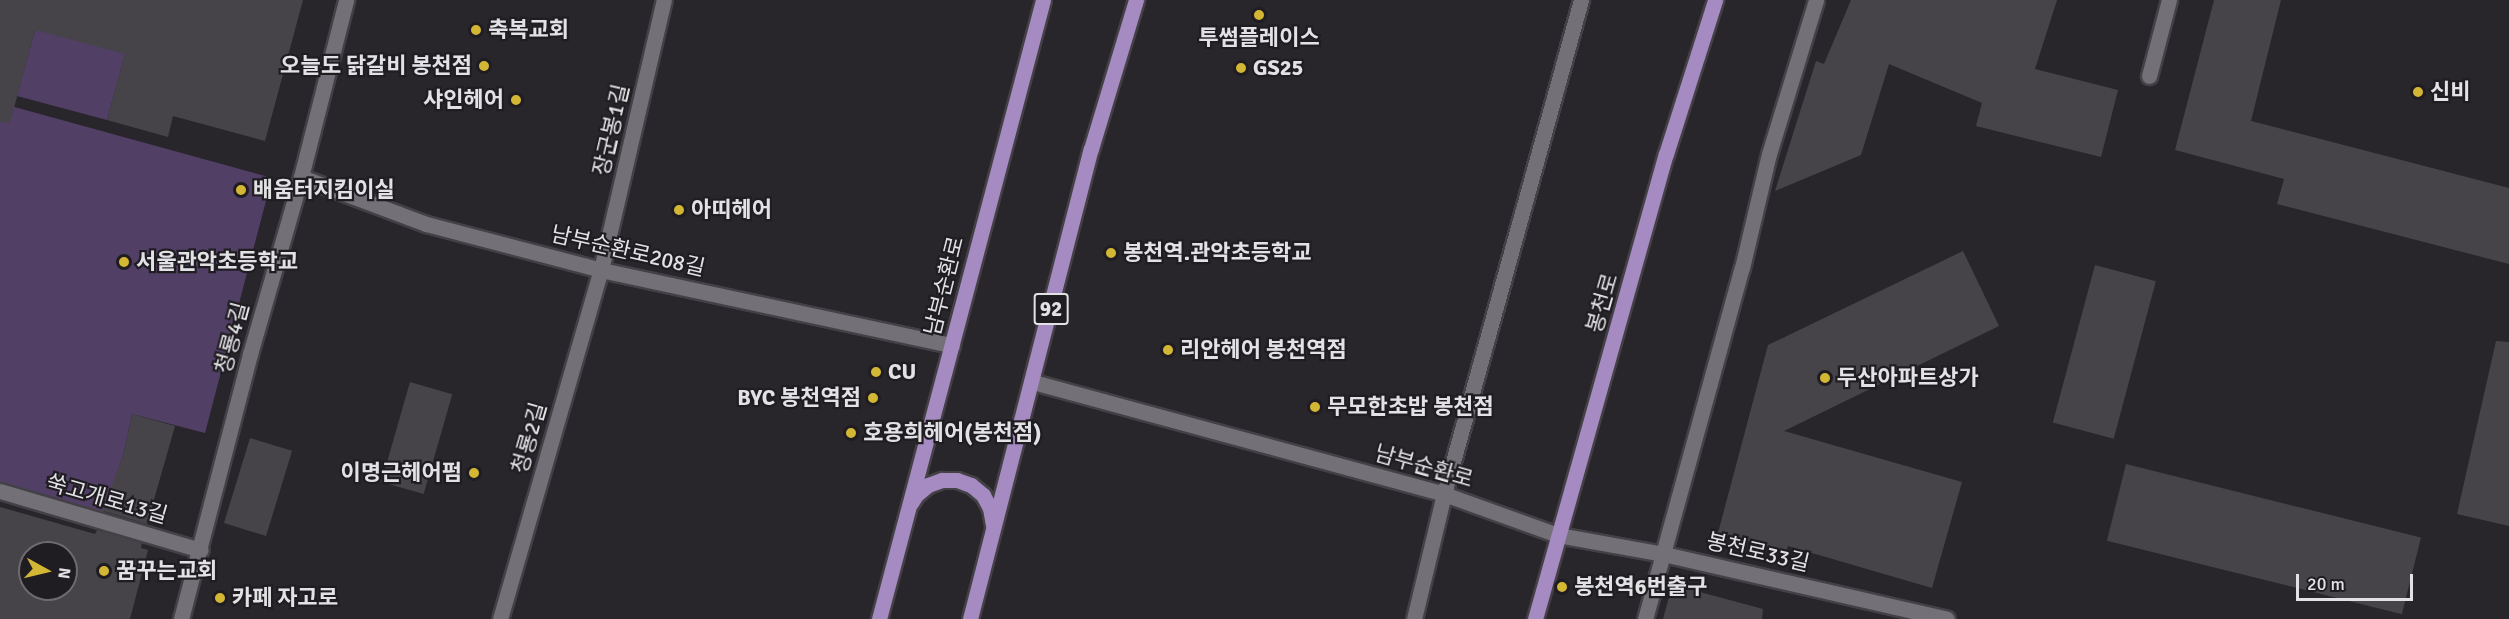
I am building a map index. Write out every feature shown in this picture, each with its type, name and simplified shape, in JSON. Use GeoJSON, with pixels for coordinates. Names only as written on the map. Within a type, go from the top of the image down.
{"type":"FeatureCollection","features":[{"type":"Feature","properties":{"kind":"main road","name":"남부순환로"},"geometry":{"type":"LineString","coordinates":[[879,619],[1043,0]]}},
{"type":"Feature","properties":{"kind":"main road","name":"92"},"geometry":{"type":"LineString","coordinates":[[970,619],[1092,149],[1136,0]]}},
{"type":"Feature","properties":{"kind":"main road","name":"봉천로"},"geometry":{"type":"LineString","coordinates":[[1535,619],[1666,154],[1715,0]]}},
{"type":"Feature","properties":{"kind":"main road"},"geometry":{"type":"LineString","coordinates":[[909,507],[916,495],[928,485],[942,480],[957,480],[971,485],[982,495],[990,508],[993,523],[991,537]]}},
{"type":"Feature","properties":{"kind":"street","name":"청룡4길"},"geometry":{"type":"LineString","coordinates":[[181,619],[250,354],[301,177],[346,0]]}},
{"type":"Feature","properties":{"kind":"street","name":"장군봉1길"},"geometry":{"type":"LineString","coordinates":[[601,270],[664,0]]}},
{"type":"Feature","properties":{"kind":"street"},"geometry":{"type":"LineString","coordinates":[[1414,619],[1444,494],[1581,0]]}},
{"type":"Feature","properties":{"kind":"street"},"geometry":{"type":"LineString","coordinates":[[1645,619],[1738,280],[1769,154],[1816,0]]}},
{"type":"Feature","properties":{"kind":"street"},"geometry":{"type":"LineString","coordinates":[[2149,76],[2169,0]]}},
{"type":"Feature","properties":{"kind":"street","name":"남부순환로208길"},"geometry":{"type":"LineString","coordinates":[[301,177],[426,224],[601,270],[952,345]]}},
{"type":"Feature","properties":{"kind":"street","name":"청룡2길"},"geometry":{"type":"LineString","coordinates":[[500,619],[601,270]]}},
{"type":"Feature","properties":{"kind":"street","name":"남부순환로"},"geometry":{"type":"LineString","coordinates":[[1032,382],[1444,494],[1558,535]]}},
{"type":"Feature","properties":{"kind":"street","name":"쑥고개로13길"},"geometry":{"type":"LineString","coordinates":[[0,491],[200,550]]}},
{"type":"Feature","properties":{"kind":"street","name":"봉천로33길"},"geometry":{"type":"LineString","coordinates":[[1558,535],[1664,554],[1947,619]]}},
{"type":"Feature","properties":{"kind":"shaded area"},"geometry":{"type":"Polygon","coordinates":[[[140,0],[107,120],[17,96],[35,30],[140,0]]]}},
{"type":"Feature","properties":{"kind":"shaded area","name":"서울관악초등학교"},"geometry":{"type":"Polygon","coordinates":[[[0,103],[272,178],[205,433],[132,414],[124,452],[102,517],[0,488],[0,103]]]}},
{"type":"Feature","properties":{"kind":"building"},"geometry":{"type":"Polygon","coordinates":[[[0,0],[303,0],[265,141],[173,116],[168,137],[107,120],[125,54],[35,30],[10,123],[0,122],[0,0]]]}},
{"type":"Feature","properties":{"kind":"building"},"geometry":{"type":"Polygon","coordinates":[[[1851,0],[2057,0],[2035,69],[2118,90],[2101,157],[1976,126],[1982,103],[1889,64],[1861,155],[1775,191],[1816,61],[1824,64],[1851,0]]]}},
{"type":"Feature","properties":{"kind":"building"},"geometry":{"type":"Polygon","coordinates":[[[2214,0],[2281,0],[2251,121],[2509,188],[2509,264],[2277,204],[2284,179],[2175,150],[2214,0]]]}},
{"type":"Feature","properties":{"kind":"building","name":"두산아파트상가"},"geometry":{"type":"Polygon","coordinates":[[[1963,251],[1999,326],[1784,431],[1962,482],[1932,588],[1788,546],[1786,551],[1718,533],[1768,345],[1963,251]]]}},
{"type":"Feature","properties":{"kind":"building"},"geometry":{"type":"Polygon","coordinates":[[[2095,265],[2156,281],[2114,439],[2053,422],[2095,265]]]}},
{"type":"Feature","properties":{"kind":"building"},"geometry":{"type":"Polygon","coordinates":[[[2496,341],[2509,342],[2509,526],[2457,514],[2496,341]]]}},
{"type":"Feature","properties":{"kind":"building"},"geometry":{"type":"Polygon","coordinates":[[[410,382],[452,394],[424,494],[381,482],[410,382]]]}},
{"type":"Feature","properties":{"kind":"building"},"geometry":{"type":"Polygon","coordinates":[[[132,414],[175,426],[147,524],[103,511],[124,452],[132,414]]]}},
{"type":"Feature","properties":{"kind":"building"},"geometry":{"type":"Polygon","coordinates":[[[250,438],[292,451],[266,536],[224,523],[250,438]]]}},
{"type":"Feature","properties":{"kind":"building"},"geometry":{"type":"Polygon","coordinates":[[[2126,464],[2421,538],[2402,614],[2107,541],[2126,464]]]}},
{"type":"Feature","properties":{"kind":"building","name":"꿈꾸는교회"},"geometry":{"type":"Polygon","coordinates":[[[0,507],[95,534],[97,530],[142,543],[141,548],[148,550],[130,619],[0,619],[0,507]]]}},
{"type":"Feature","properties":{"kind":"building"},"geometry":{"type":"Polygon","coordinates":[[[1685,588],[1763,609],[1762,619],[1663,619],[1670,593],[1685,588]]]}},
{"type":"Feature","properties":{"kind":"place","name":"투썸플레이스"},"geometry":{"type":"Point","coordinates":[1259,15]}},
{"type":"Feature","properties":{"kind":"place","name":"축복교회"},"geometry":{"type":"Point","coordinates":[476,30]}},
{"type":"Feature","properties":{"kind":"place","name":"오늘도 닭갈비 봉천점"},"geometry":{"type":"Point","coordinates":[484,66]}},
{"type":"Feature","properties":{"kind":"place","name":"GS25"},"geometry":{"type":"Point","coordinates":[1241,68]}},
{"type":"Feature","properties":{"kind":"place","name":"신비"},"geometry":{"type":"Point","coordinates":[2418,92]}},
{"type":"Feature","properties":{"kind":"place","name":"샤인헤어"},"geometry":{"type":"Point","coordinates":[516,100]}},
{"type":"Feature","properties":{"kind":"place","name":"배움터지킴이실"},"geometry":{"type":"Point","coordinates":[241,190]}},
{"type":"Feature","properties":{"kind":"place","name":"아띠헤어"},"geometry":{"type":"Point","coordinates":[679,210]}},
{"type":"Feature","properties":{"kind":"place","name":"봉천역.관악초등학교"},"geometry":{"type":"Point","coordinates":[1111,253]}},
{"type":"Feature","properties":{"kind":"place","name":"서울관악초등학교"},"geometry":{"type":"Point","coordinates":[124,262]}},
{"type":"Feature","properties":{"kind":"place","name":"리안헤어 봉천역점"},"geometry":{"type":"Point","coordinates":[1168,350]}},
{"type":"Feature","properties":{"kind":"place","name":"CU"},"geometry":{"type":"Point","coordinates":[876,372]}},
{"type":"Feature","properties":{"kind":"place","name":"두산아파트상가"},"geometry":{"type":"Point","coordinates":[1825,378]}},
{"type":"Feature","properties":{"kind":"place","name":"BYC 봉천역점"},"geometry":{"type":"Point","coordinates":[873,398]}},
{"type":"Feature","properties":{"kind":"place","name":"무모한초밥 봉천점"},"geometry":{"type":"Point","coordinates":[1315,407]}},
{"type":"Feature","properties":{"kind":"place","name":"호용희헤어(봉천점)"},"geometry":{"type":"Point","coordinates":[851,433]}},
{"type":"Feature","properties":{"kind":"place","name":"이명근헤어펌"},"geometry":{"type":"Point","coordinates":[474,473]}},
{"type":"Feature","properties":{"kind":"place","name":"꿈꾸는교회"},"geometry":{"type":"Point","coordinates":[104,571]}},
{"type":"Feature","properties":{"kind":"place","name":"봉천역6번출구"},"geometry":{"type":"Point","coordinates":[1562,587]}},
{"type":"Feature","properties":{"kind":"place","name":"카페 자고로"},"geometry":{"type":"Point","coordinates":[220,598]}}]}
